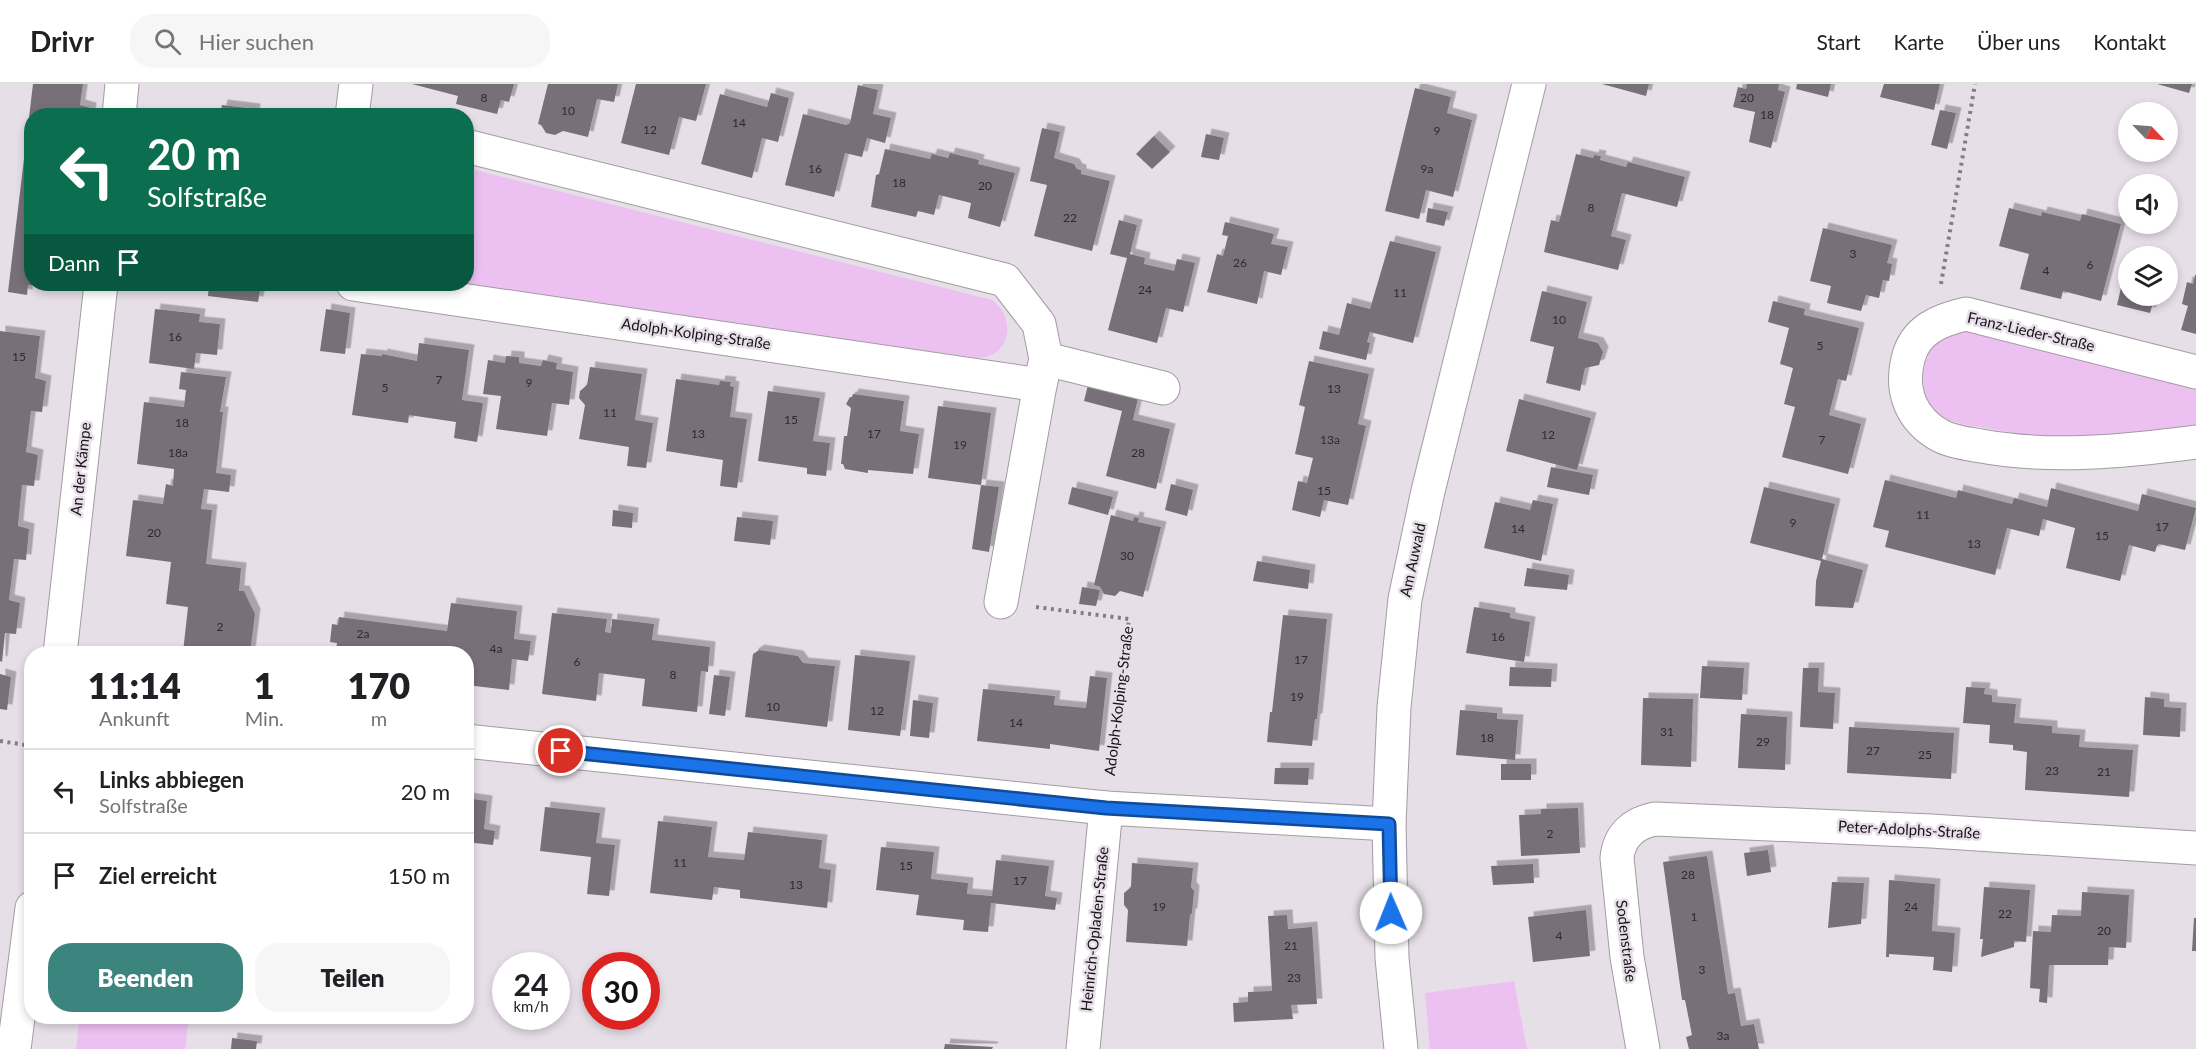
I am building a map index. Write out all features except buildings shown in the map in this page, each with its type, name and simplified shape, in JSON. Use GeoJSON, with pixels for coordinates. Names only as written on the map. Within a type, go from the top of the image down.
{"type":"FeatureCollection","features":[{"type":"Feature","properties":{"kind":"street"},"geometry":{"type":"LineString","coordinates":[[120,108],[122,84]]}},
{"type":"Feature","properties":{"kind":"street"},"geometry":{"type":"LineString","coordinates":[[353,108],[356,84]]}},
{"type":"Feature","properties":{"kind":"street","name":"Am Auwald"},"geometry":{"type":"LineString","coordinates":[[1401,1049],[1392,958],[1389,824],[1394,708],[1405,599],[1428,491],[1529,84]]}},
{"type":"Feature","properties":{"kind":"street"},"geometry":{"type":"LineString","coordinates":[[474,148],[1005,280],[1039,324],[1043,372],[1001,603]]}},
{"type":"Feature","properties":{"kind":"street","name":"An der Kämpe"},"geometry":{"type":"LineString","coordinates":[[61,646],[100,291]]}},
{"type":"Feature","properties":{"kind":"street","name":"Adolph-Kolping-Straße"},"geometry":{"type":"LineString","coordinates":[[408,291],[1163,388]]}},
{"type":"Feature","properties":{"kind":"street","name":"Franz-Lieder-Straße"},"geometry":{"type":"LineString","coordinates":[[2196,372],[1966,314],[1935,323],[1923,332],[1912,347],[1906,372],[1907,399],[1916,415],[1927,427],[1943,437],[2003,450],[2053,454],[2196,442]]}},
{"type":"Feature","properties":{"kind":"street"},"geometry":{"type":"LineString","coordinates":[[474,742],[1106,808],[1389,824]]}},
{"type":"Feature","properties":{"kind":"street","name":"Heinrich-Opladen-Straße"},"geometry":{"type":"LineString","coordinates":[[1083,1049],[1106,808]]}},
{"type":"Feature","properties":{"kind":"street","name":"Peter-Adolphs-Straße"},"geometry":{"type":"LineString","coordinates":[[1626,833],[1638,824],[1655,819],[1931,831],[2196,848]]}},
{"type":"Feature","properties":{"kind":"street","name":"Sodenstraße"},"geometry":{"type":"LineString","coordinates":[[1626,833],[1618,849],[1618,868],[1627,957],[1643,1049]]}},
{"type":"Feature","properties":{"kind":"street"},"geometry":{"type":"LineString","coordinates":[[14,1049],[24,971]]}},
{"type":"Feature","properties":{"kind":"path"},"geometry":{"type":"LineString","coordinates":[[1935,323],[1975,84]]}},
{"type":"Feature","properties":{"kind":"path","name":"Adolph-Kolping-Straße"},"geometry":{"type":"LineString","coordinates":[[1001,603],[1129,619],[1106,808]]}},
{"type":"Feature","properties":{"kind":"path"},"geometry":{"type":"LineString","coordinates":[[0,741],[24,745]]}},
{"type":"Feature","properties":{"kind":"shaded area"},"geometry":{"type":"Polygon","coordinates":[[[474,170],[992,300],[1005,317],[1007,335],[998,351],[978,358],[474,288],[474,170]]]}},
{"type":"Feature","properties":{"kind":"shaded area"},"geometry":{"type":"Polygon","coordinates":[[[1963,331],[1979,332],[2196,385],[2196,426],[2056,437],[2018,434],[1950,420],[1939,414],[1926,398],[1923,385],[1924,372],[1927,358],[1934,347],[1944,338],[1963,331]]]}},
{"type":"Feature","properties":{"kind":"shaded area"},"geometry":{"type":"Polygon","coordinates":[[[1514,981],[1527,1049],[1430,1049],[1425,993],[1514,981]]]}},
{"type":"Feature","properties":{"kind":"shaded area"},"geometry":{"type":"Polygon","coordinates":[[[79,1024],[188,1024],[185,1049],[76,1049],[79,1024]]]}},
{"type":"Feature","properties":{"kind":"route"},"geometry":{"type":"LineString","coordinates":[[561,751],[1106,808],[1389,824],[1391,913]]}}]}
